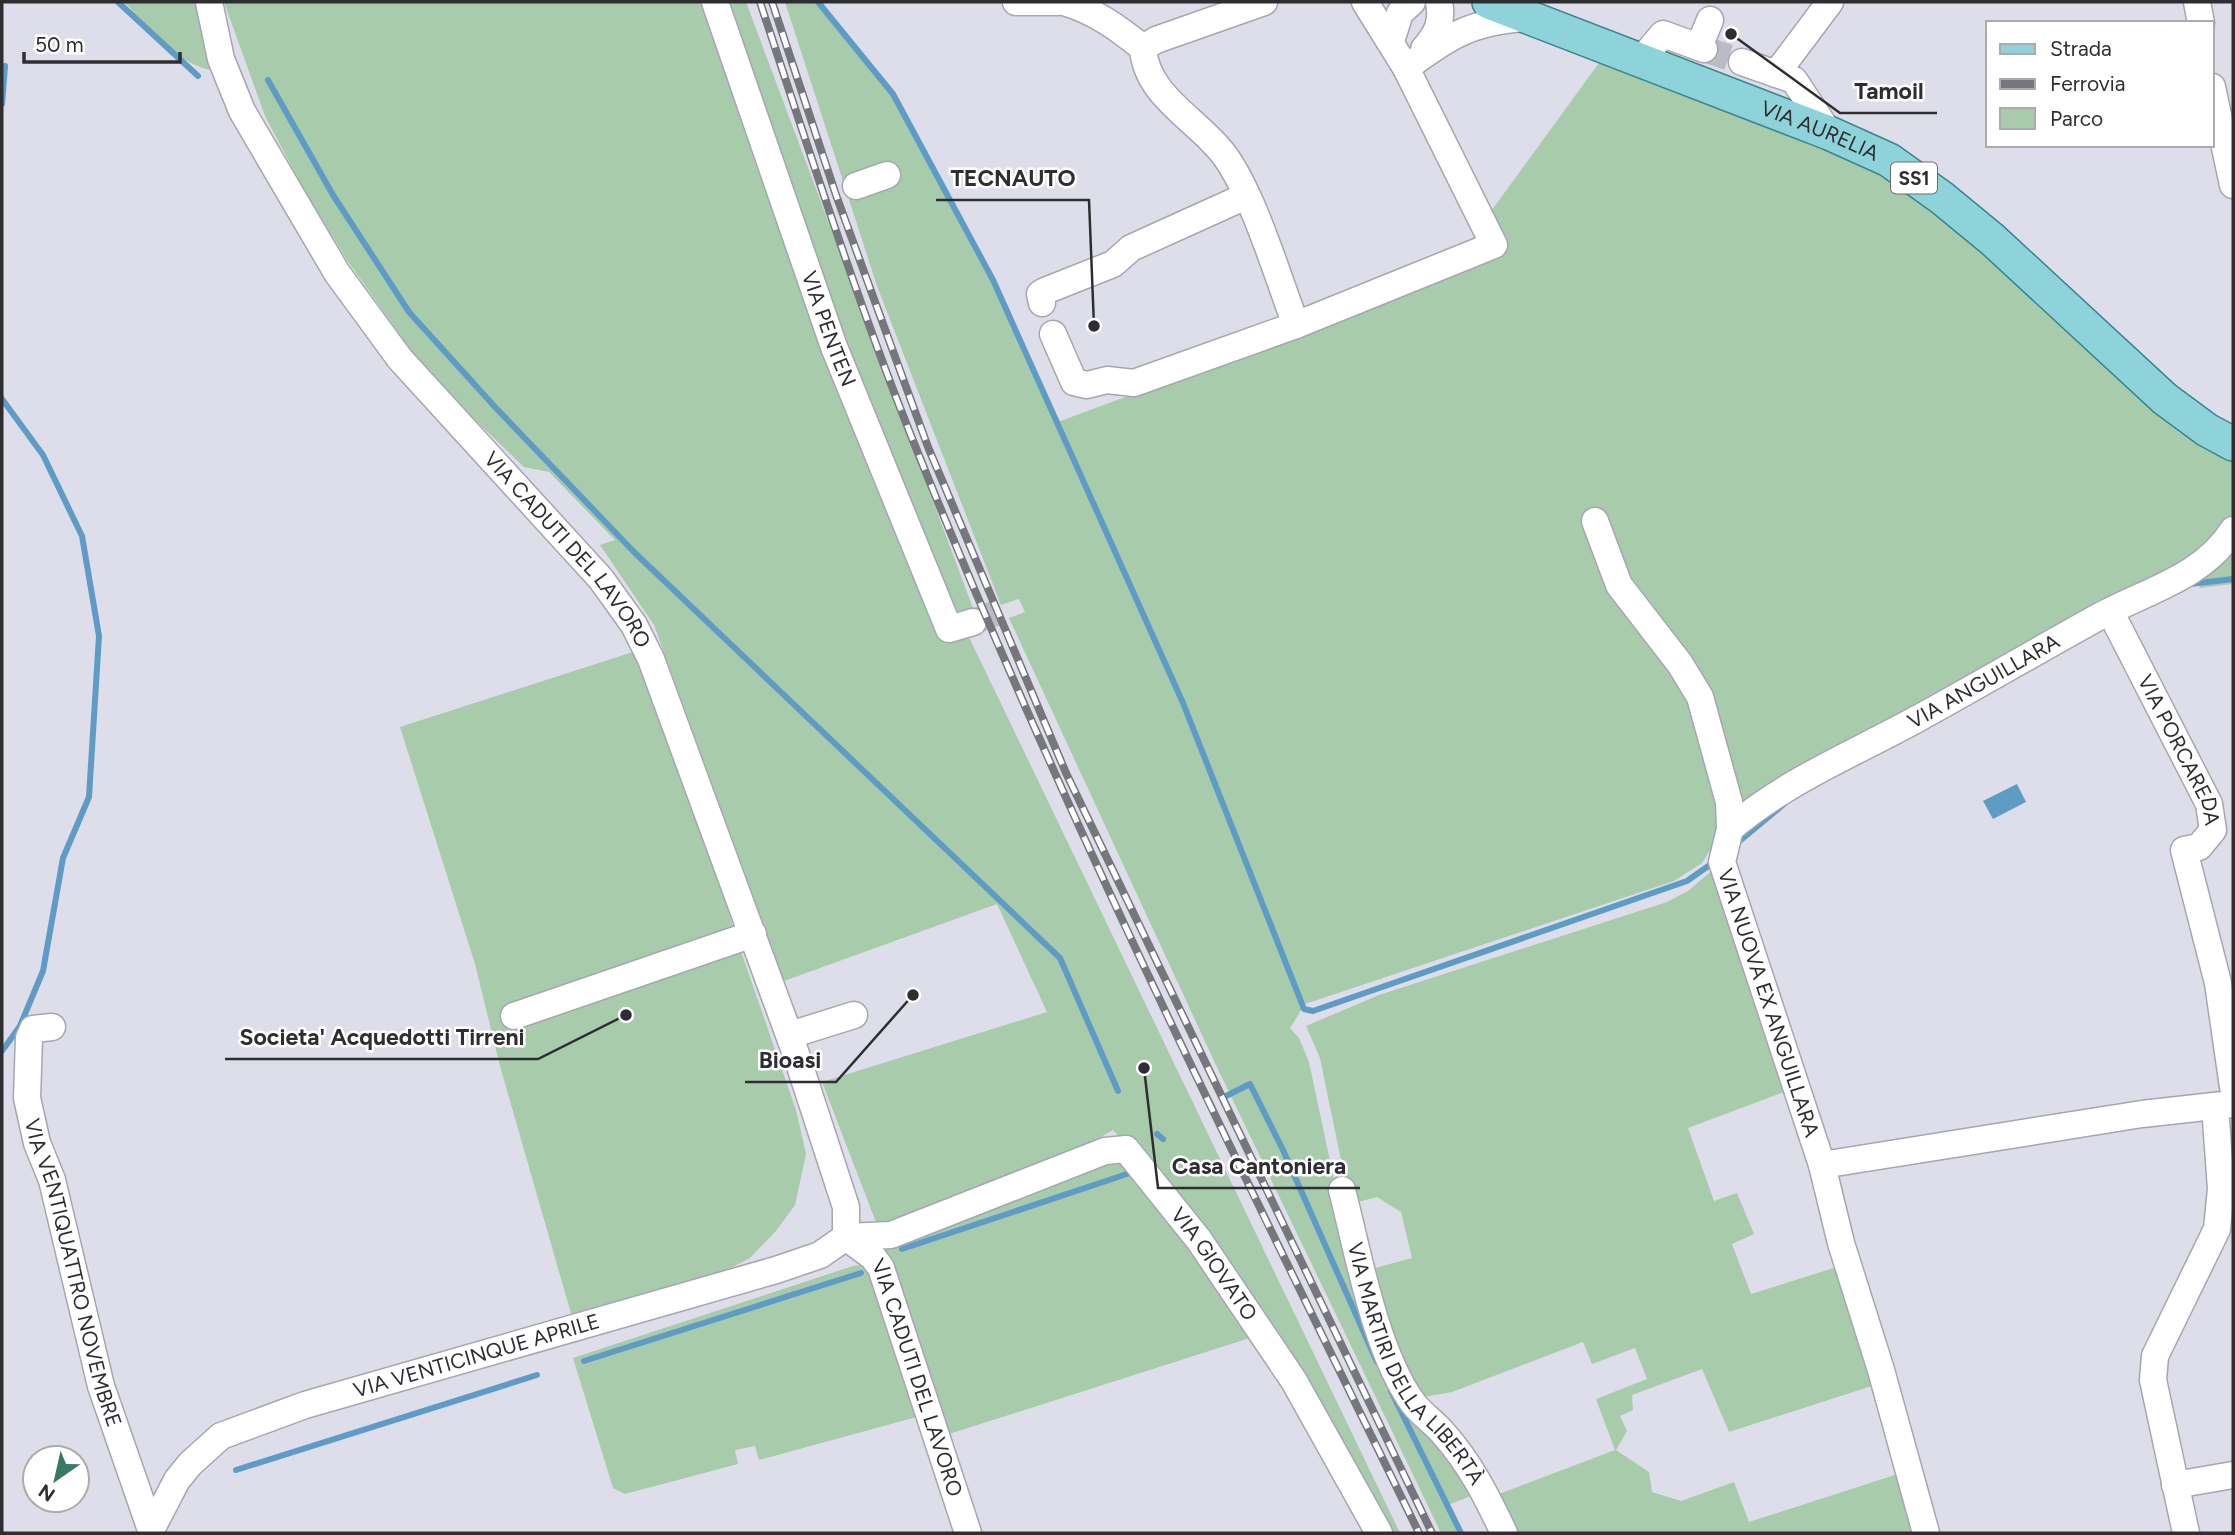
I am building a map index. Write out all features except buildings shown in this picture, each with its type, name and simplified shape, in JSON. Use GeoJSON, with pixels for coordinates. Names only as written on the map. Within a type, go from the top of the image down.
{"type":"FeatureCollection","features":[{"type":"Feature","properties":{"kind":"main road","name":"VIA AURELIA"},"geometry":{"type":"LineString","coordinates":[[1489,2],[1829,133],[1889,160],[1942,198],[2074,313],[2165,399],[2207,430],[2233,444]]}},
{"type":"Feature","properties":{"kind":"street","name":"VIA CADUTI DEL LAVORO"},"geometry":{"type":"LineString","coordinates":[[209,2],[222,59],[242,111],[337,273],[400,359],[601,579],[634,625],[651,659],[790,1035],[846,1207],[846,1237],[873,1257],[881,1268],[968,1533]]}},
{"type":"Feature","properties":{"kind":"street","name":"VIA PENTEN"},"geometry":{"type":"LineString","coordinates":[[715,2],[834,347],[949,629],[972,622]]}},
{"type":"Feature","properties":{"kind":"street"},"geometry":{"type":"LineString","coordinates":[[1016,2],[1058,2]]}},
{"type":"Feature","properties":{"kind":"street"},"geometry":{"type":"LineString","coordinates":[[1064,2],[1085,8],[1111,23],[1143,48],[1144,67],[1162,92],[1225,156],[1246,197],[1296,326]]}},
{"type":"Feature","properties":{"kind":"street"},"geometry":{"type":"LineString","coordinates":[[1143,48],[1156,40],[1265,2]]}},
{"type":"Feature","properties":{"kind":"street"},"geometry":{"type":"LineString","coordinates":[[1054,334],[1074,382],[1087,385],[1107,380],[1134,383],[1296,326],[1494,245],[1406,68],[1365,2]]}},
{"type":"Feature","properties":{"kind":"street"},"geometry":{"type":"LineString","coordinates":[[1391,41],[1400,13],[1412,2]]}},
{"type":"Feature","properties":{"kind":"street"},"geometry":{"type":"LineString","coordinates":[[1406,68],[1435,36],[1441,23],[1439,2]]}},
{"type":"Feature","properties":{"kind":"street"},"geometry":{"type":"LineString","coordinates":[[1776,74],[1830,2]]}},
{"type":"Feature","properties":{"kind":"street"},"geometry":{"type":"LineString","coordinates":[[2197,2],[2201,21]]}},
{"type":"Feature","properties":{"kind":"street"},"geometry":{"type":"LineString","coordinates":[[1406,68],[1462,30],[1495,20],[1530,18]]}},
{"type":"Feature","properties":{"kind":"street"},"geometry":{"type":"LineString","coordinates":[[1641,60],[1662,34],[1702,48],[1710,20]]}},
{"type":"Feature","properties":{"kind":"street"},"geometry":{"type":"LineString","coordinates":[[1742,62],[1794,80],[1829,133]]}},
{"type":"Feature","properties":{"kind":"street"},"geometry":{"type":"LineString","coordinates":[[2214,96],[2233,185]]}},
{"type":"Feature","properties":{"kind":"street"},"geometry":{"type":"LineString","coordinates":[[856,186],[887,175]]}},
{"type":"Feature","properties":{"kind":"street"},"geometry":{"type":"LineString","coordinates":[[1042,303],[1040,295],[1045,291],[1113,264],[1131,248],[1246,197]]}},
{"type":"Feature","properties":{"kind":"street","name":"VIA NUOVA EX ANGUILLARA"},"geometry":{"type":"LineString","coordinates":[[1595,521],[1619,585],[1680,664],[1700,697],[1729,802],[1730,830],[1722,862],[1822,1165],[1926,1533]]}},
{"type":"Feature","properties":{"kind":"street","name":"VIA ANGUILLARA"},"geometry":{"type":"LineString","coordinates":[[1730,830],[1758,805],[2114,620],[2182,578],[2221,548],[2233,530]]}},
{"type":"Feature","properties":{"kind":"street","name":"VIA PORCAREDA"},"geometry":{"type":"LineString","coordinates":[[2114,620],[2209,804],[2213,830],[2199,847],[2184,850],[2225,982],[2233,1087]]}},
{"type":"Feature","properties":{"kind":"street"},"geometry":{"type":"LineString","coordinates":[[514,1016],[754,934]]}},
{"type":"Feature","properties":{"kind":"street"},"geometry":{"type":"LineString","coordinates":[[790,1035],[854,1016]]}},
{"type":"Feature","properties":{"kind":"street","name":"VIA VENTIQUATTRO NOVEMBRE"},"geometry":{"type":"LineString","coordinates":[[52,1027],[33,1030],[29,1038],[27,1098],[37,1143],[55,1192],[101,1386],[152,1531]]}},
{"type":"Feature","properties":{"kind":"street"},"geometry":{"type":"LineString","coordinates":[[1822,1165],[2142,1114],[2224,1105],[2217,1229],[2221,1244],[2155,1356],[2153,1380],[2186,1533]]}},
{"type":"Feature","properties":{"kind":"street","name":"VIA GIOVATO"},"geometry":{"type":"LineString","coordinates":[[846,1237],[891,1235],[1105,1151],[1126,1149],[1199,1240],[1294,1381],[1378,1533]]}},
{"type":"Feature","properties":{"kind":"street","name":"VIA MARTIRI DELLA LIBERTÀ"},"geometry":{"type":"LineString","coordinates":[[1342,1190],[1367,1289],[1391,1360],[1413,1403],[1443,1432],[1469,1465],[1504,1533]]}},
{"type":"Feature","properties":{"kind":"street","name":"VIA VENTICINQUE APRILE"},"geometry":{"type":"LineString","coordinates":[[152,1531],[177,1480],[221,1436],[305,1405],[776,1270],[820,1255],[846,1237]]}},
{"type":"Feature","properties":{"kind":"street"},"geometry":{"type":"LineString","coordinates":[[2175,1485],[2233,1475]]}},
{"type":"Feature","properties":{"kind":"green space"},"geometry":{"type":"Polygon","coordinates":[[[124,2],[195,2],[217,71],[203,68],[178,54],[124,2]]]}},
{"type":"Feature","properties":{"kind":"green space"},"geometry":{"type":"Polygon","coordinates":[[[224,2],[707,2],[946,641],[968,635],[1400,1533],[1386,1533],[1183,1209],[1113,1130],[1050,1166],[879,1230],[822,1082],[1047,1012],[997,904],[784,981],[654,625],[600,545],[615,540],[549,472],[524,467],[431,378],[349,263],[304,190],[265,116],[224,2]]]}},
{"type":"Feature","properties":{"kind":"green space"},"geometry":{"type":"Polygon","coordinates":[[[721,2],[746,2],[976,616],[956,622],[846,360],[721,2]]]}},
{"type":"Feature","properties":{"kind":"green space"},"geometry":{"type":"Polygon","coordinates":[[[785,2],[815,2],[892,96],[991,282],[1055,423],[1501,258],[1486,218],[1599,63],[1792,132],[1919,193],[2233,459],[2233,522],[2223,539],[1720,834],[1702,863],[1674,881],[1305,1004],[1290,1028],[1299,1038],[1309,1062],[1337,1194],[1384,1363],[1479,1493],[1448,1505],[1461,1533],[1441,1533],[1215,1063],[1009,618],[1025,612],[1019,599],[1001,605],[877,286],[785,2]]]}},
{"type":"Feature","properties":{"kind":"green space"},"geometry":{"type":"Polygon","coordinates":[[[2233,539],[2233,584],[2199,588],[2232,542],[2233,539]]]}},
{"type":"Feature","properties":{"kind":"green space"},"geometry":{"type":"Polygon","coordinates":[[[636,651],[708,842],[737,940],[796,1110],[806,1154],[795,1205],[776,1231],[750,1258],[708,1280],[572,1317],[500,1066],[475,964],[400,727],[636,651]]]}},
{"type":"Feature","properties":{"kind":"green space"},"geometry":{"type":"Polygon","coordinates":[[[1722,862],[1795,1088],[1688,1128],[1714,1201],[1737,1193],[1754,1234],[1732,1244],[1751,1294],[1840,1266],[1878,1384],[1729,1432],[1702,1369],[1632,1395],[1633,1410],[1620,1416],[1627,1431],[1616,1450],[1649,1472],[1652,1492],[1681,1501],[1734,1482],[1749,1522],[1901,1473],[1917,1533],[1509,1533],[1491,1497],[1615,1450],[1596,1399],[1647,1379],[1635,1348],[1592,1364],[1583,1342],[1452,1392],[1417,1398],[1401,1368],[1371,1269],[1412,1258],[1401,1212],[1377,1197],[1354,1203],[1342,1165],[1320,1058],[1306,1026],[1379,995],[1667,902],[1688,891],[1722,862]]]}},
{"type":"Feature","properties":{"kind":"green space"},"geometry":{"type":"Polygon","coordinates":[[[1111,1157],[1126,1164],[1253,1337],[946,1435],[881,1247],[1111,1157]]]}},
{"type":"Feature","properties":{"kind":"green space"},"geometry":{"type":"Polygon","coordinates":[[[866,1264],[924,1415],[759,1460],[755,1446],[735,1450],[738,1464],[625,1494],[613,1488],[573,1358],[866,1264]]]}},
{"type":"Feature","properties":{"kind":"water"},"geometry":{"type":"Polygon","coordinates":[[[2017,784],[2026,802],[1993,819],[1983,801],[2017,784]]]}},
{"type":"Feature","properties":{"kind":"waterway"},"geometry":{"type":"LineString","coordinates":[[118,2],[198,76]]}},
{"type":"Feature","properties":{"kind":"waterway"},"geometry":{"type":"LineString","coordinates":[[818,2],[893,94],[993,280],[1183,703],[1304,1009],[1313,1011],[1687,881],[1714,862]]}},
{"type":"Feature","properties":{"kind":"waterway"},"geometry":{"type":"LineString","coordinates":[[2,104],[5,66]]}},
{"type":"Feature","properties":{"kind":"waterway"},"geometry":{"type":"LineString","coordinates":[[268,80],[333,195],[409,312],[495,407],[635,553],[1060,958],[1118,1091]]}},
{"type":"Feature","properties":{"kind":"waterway"},"geometry":{"type":"LineString","coordinates":[[2,399],[43,455],[82,536],[99,636],[89,797],[63,858],[43,971],[20,1026],[2,1051]]}},
{"type":"Feature","properties":{"kind":"waterway"},"geometry":{"type":"LineString","coordinates":[[2190,584],[2233,579]]}},
{"type":"Feature","properties":{"kind":"waterway"},"geometry":{"type":"LineString","coordinates":[[1736,844],[1784,804]]}},
{"type":"Feature","properties":{"kind":"waterway"},"geometry":{"type":"LineString","coordinates":[[1226,1096],[1250,1084],[1283,1150],[1377,1362]]}},
{"type":"Feature","properties":{"kind":"waterway"},"geometry":{"type":"LineString","coordinates":[[1157,1134],[1163,1139]]}},
{"type":"Feature","properties":{"kind":"waterway"},"geometry":{"type":"LineString","coordinates":[[902,1249],[1127,1174]]}},
{"type":"Feature","properties":{"kind":"waterway"},"geometry":{"type":"LineString","coordinates":[[584,1361],[861,1273]]}},
{"type":"Feature","properties":{"kind":"waterway"},"geometry":{"type":"LineString","coordinates":[[236,1470],[537,1375]]}},
{"type":"Feature","properties":{"kind":"waterway"},"geometry":{"type":"LineString","coordinates":[[1391,1391],[1461,1533]]}},
{"type":"Feature","properties":{"kind":"tunnel"},"geometry":{"type":"LineString","coordinates":[[1704,49],[1742,62]]}},
{"type":"Feature","properties":{"kind":"tunnel"},"geometry":{"type":"LineString","coordinates":[[973,622],[1006,609]]}},
{"type":"Feature","properties":{"kind":"railway"},"geometry":{"type":"LineString","coordinates":[[760,2],[875,341],[975,590],[1034,727],[1159,998],[1419,1533]]}},
{"type":"Feature","properties":{"kind":"railway"},"geometry":{"type":"LineString","coordinates":[[772,2],[836,195],[928,447],[1066,773],[1432,1533]]}},
{"type":"Feature","properties":{"kind":"place","name":"Tamoil"},"geometry":{"type":"Point","coordinates":[1731,34]}},
{"type":"Feature","properties":{"kind":"place","name":"TECNAUTO"},"geometry":{"type":"Point","coordinates":[1094,326]}},
{"type":"Feature","properties":{"kind":"place","name":"Bioasi"},"geometry":{"type":"Point","coordinates":[913,995]}},
{"type":"Feature","properties":{"kind":"place","name":"Societa' Acquedotti Tirreni"},"geometry":{"type":"Point","coordinates":[626,1015]}},
{"type":"Feature","properties":{"kind":"place","name":"Casa Cantoniera"},"geometry":{"type":"Point","coordinates":[1144,1068]}}]}
